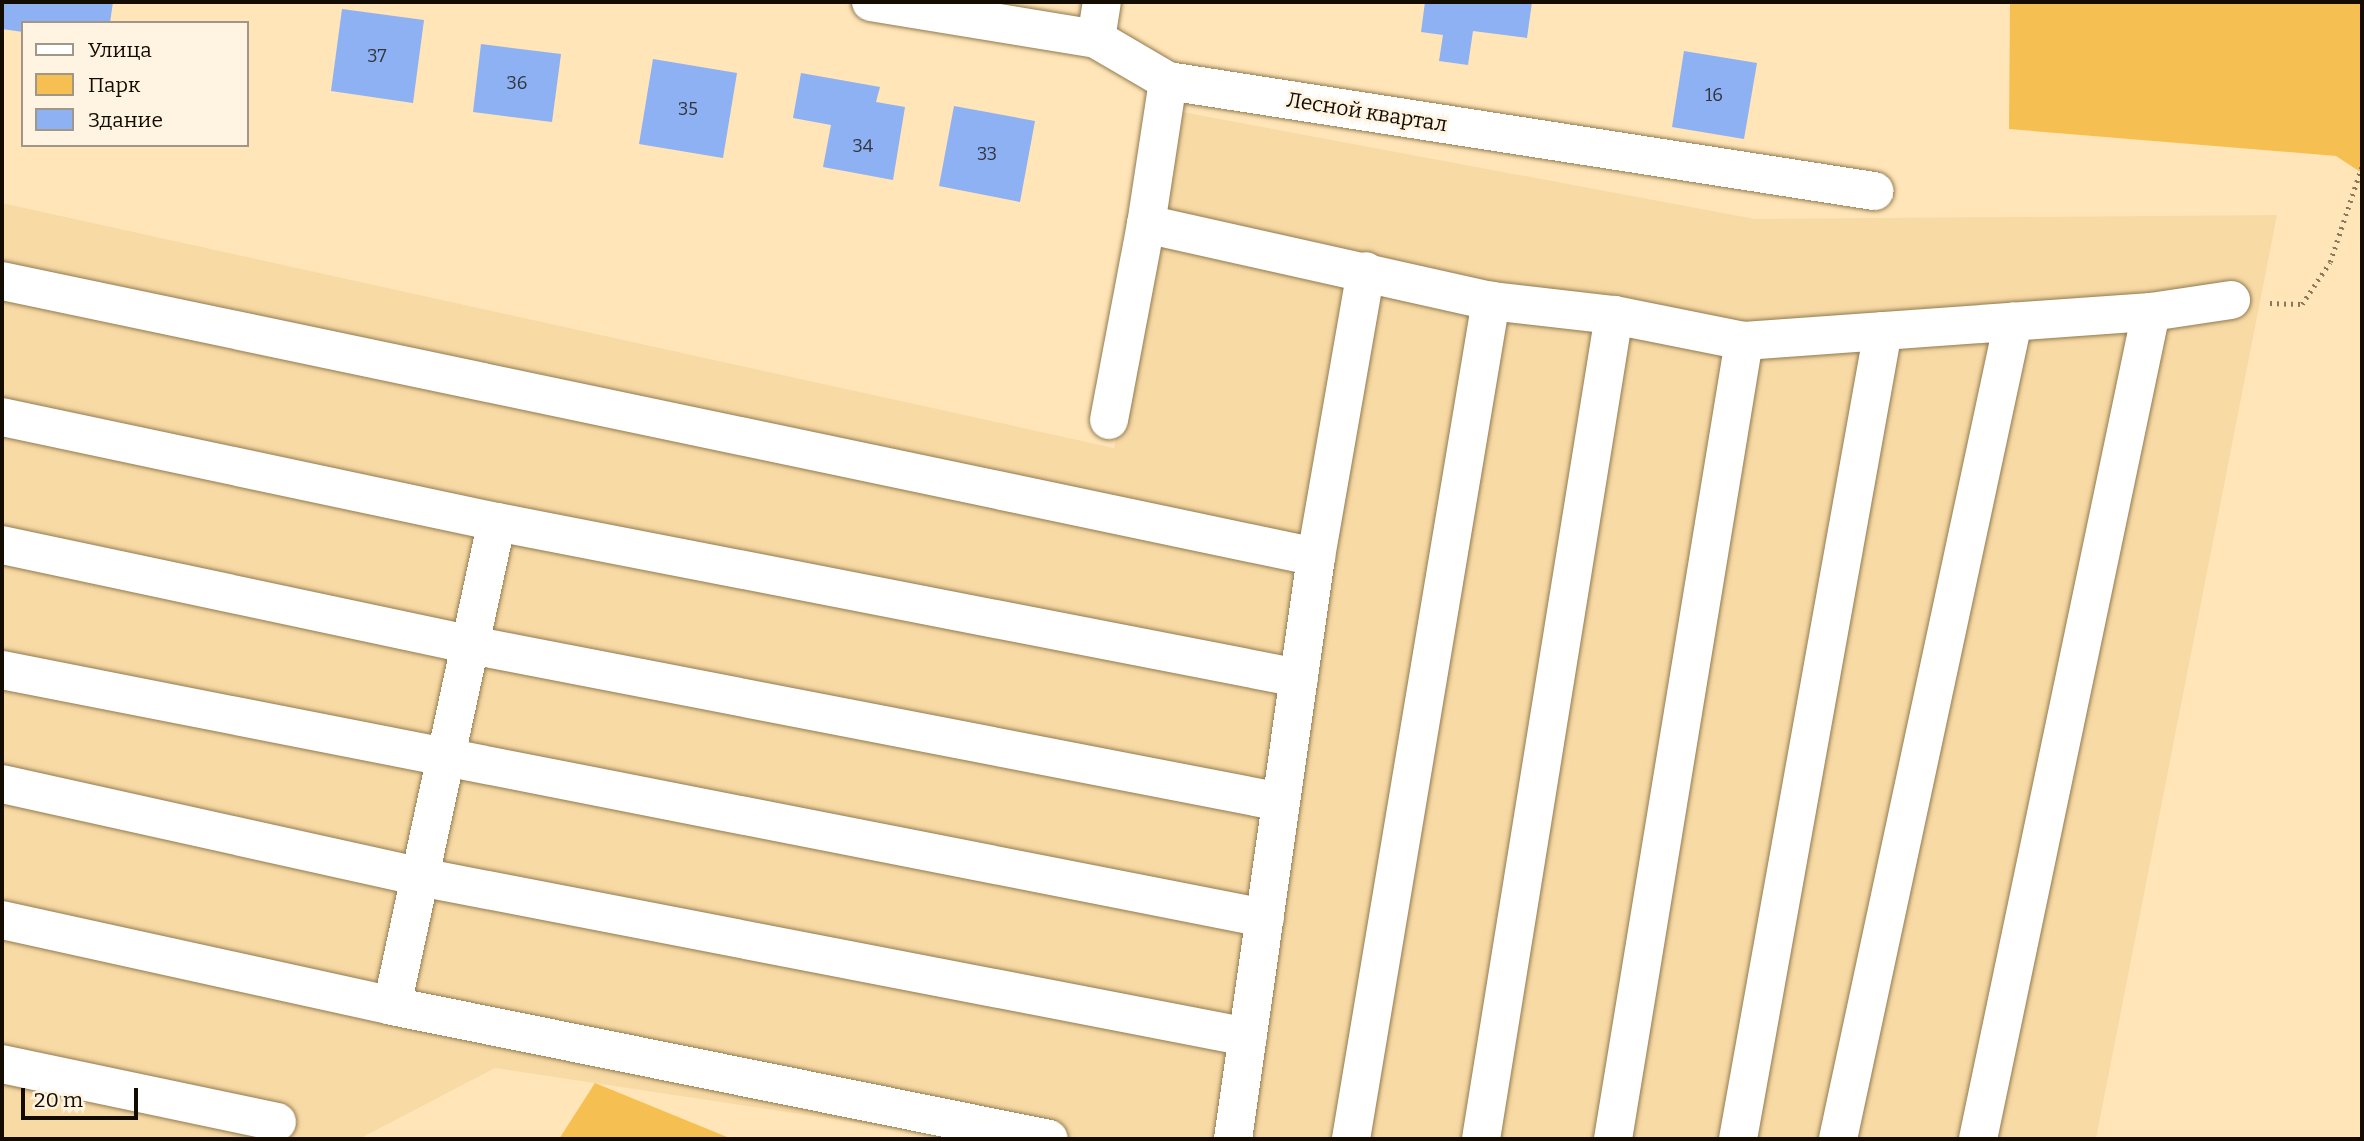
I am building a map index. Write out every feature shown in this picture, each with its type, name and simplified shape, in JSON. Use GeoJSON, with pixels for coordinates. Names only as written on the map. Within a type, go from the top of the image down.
{"type":"FeatureCollection","features":[{"type":"Feature","properties":{"kind":"street","name":"Лесной квартал"},"geometry":{"type":"LineString","coordinates":[[871,2],[1096,39],[1168,81],[1874,191]]}},
{"type":"Feature","properties":{"kind":"street"},"geometry":{"type":"LineString","coordinates":[[1096,39],[1102,2]]}},
{"type":"Feature","properties":{"kind":"street"},"geometry":{"type":"LineString","coordinates":[[1109,420],[1146,224],[1168,81]]}},
{"type":"Feature","properties":{"kind":"street"},"geometry":{"type":"LineString","coordinates":[[1146,224],[1491,301],[1614,315],[1744,341],[2151,312],[2231,300]]}},
{"type":"Feature","properties":{"kind":"street"},"geometry":{"type":"LineString","coordinates":[[1233,1139],[1316,556],[1366,271]]}},
{"type":"Feature","properties":{"kind":"street"},"geometry":{"type":"LineString","coordinates":[[2,281],[1316,556]]}},
{"type":"Feature","properties":{"kind":"street"},"geometry":{"type":"LineString","coordinates":[[1351,1139],[1491,301]]}},
{"type":"Feature","properties":{"kind":"street"},"geometry":{"type":"LineString","coordinates":[[1978,1139],[2151,312]]}},
{"type":"Feature","properties":{"kind":"street"},"geometry":{"type":"LineString","coordinates":[[1481,1139],[1614,315]]}},
{"type":"Feature","properties":{"kind":"street"},"geometry":{"type":"LineString","coordinates":[[1838,1139],[2013,322]]}},
{"type":"Feature","properties":{"kind":"street"},"geometry":{"type":"LineString","coordinates":[[1738,1139],[1883,331]]}},
{"type":"Feature","properties":{"kind":"street"},"geometry":{"type":"LineString","coordinates":[[1613,1139],[1744,341]]}},
{"type":"Feature","properties":{"kind":"street"},"geometry":{"type":"LineString","coordinates":[[2,417],[497,522],[1299,678]]}},
{"type":"Feature","properties":{"kind":"street"},"geometry":{"type":"LineString","coordinates":[[392,1006],[497,522]]}},
{"type":"Feature","properties":{"kind":"street"},"geometry":{"type":"LineString","coordinates":[[2,545],[471,645],[1282,802]]}},
{"type":"Feature","properties":{"kind":"street"},"geometry":{"type":"LineString","coordinates":[[2,670],[1265,918]]}},
{"type":"Feature","properties":{"kind":"street"},"geometry":{"type":"LineString","coordinates":[[2,785],[420,877],[1248,1037]]}},
{"type":"Feature","properties":{"kind":"street"},"geometry":{"type":"LineString","coordinates":[[2,920],[392,1006],[1049,1139]]}},
{"type":"Feature","properties":{"kind":"street"},"geometry":{"type":"LineString","coordinates":[[2,1063],[277,1122],[254,1139]]}},
{"type":"Feature","properties":{"kind":"path"},"geometry":{"type":"LineString","coordinates":[[2231,300],[2302,304],[2330,262],[2362,166]]}},
{"type":"Feature","properties":{"kind":"shaded area"},"geometry":{"type":"Polygon","coordinates":[[[1177,111],[1755,219],[2277,215],[2096,1139],[966,1139],[495,1068],[359,1139],[2,1139],[2,203],[1114,448],[1177,111]]]}},
{"type":"Feature","properties":{"kind":"green space"},"geometry":{"type":"Polygon","coordinates":[[[2010,2],[2362,2],[2362,173],[2336,156],[2009,129],[2010,2]]]}},
{"type":"Feature","properties":{"kind":"green space"},"geometry":{"type":"Polygon","coordinates":[[[595,1083],[732,1139],[559,1139],[595,1083]]]}},
{"type":"Feature","properties":{"kind":"building"},"geometry":{"type":"Polygon","coordinates":[[[2,2],[113,2],[110,21],[21,21],[21,32],[2,29],[2,2]]]}},
{"type":"Feature","properties":{"kind":"building"},"geometry":{"type":"Polygon","coordinates":[[[1425,2],[1532,2],[1527,38],[1473,31],[1468,65],[1439,61],[1443,35],[1421,32],[1425,2]]]}},
{"type":"Feature","properties":{"kind":"building"},"geometry":{"type":"Polygon","coordinates":[[[342,9],[424,20],[413,103],[331,91],[342,9]]]}},
{"type":"Feature","properties":{"kind":"building"},"geometry":{"type":"Polygon","coordinates":[[[481,44],[561,54],[552,122],[473,112],[481,44]]]}},
{"type":"Feature","properties":{"kind":"building"},"geometry":{"type":"Polygon","coordinates":[[[1684,51],[1757,63],[1744,139],[1672,127],[1684,51]]]}},
{"type":"Feature","properties":{"kind":"building"},"geometry":{"type":"Polygon","coordinates":[[[653,59],[737,73],[723,158],[639,144],[653,59]]]}},
{"type":"Feature","properties":{"kind":"building"},"geometry":{"type":"Polygon","coordinates":[[[801,73],[880,87],[876,102],[905,107],[893,180],[823,167],[831,125],[793,118],[801,73]]]}},
{"type":"Feature","properties":{"kind":"building"},"geometry":{"type":"Polygon","coordinates":[[[954,106],[1035,121],[1020,202],[939,186],[954,106]]]}}]}
